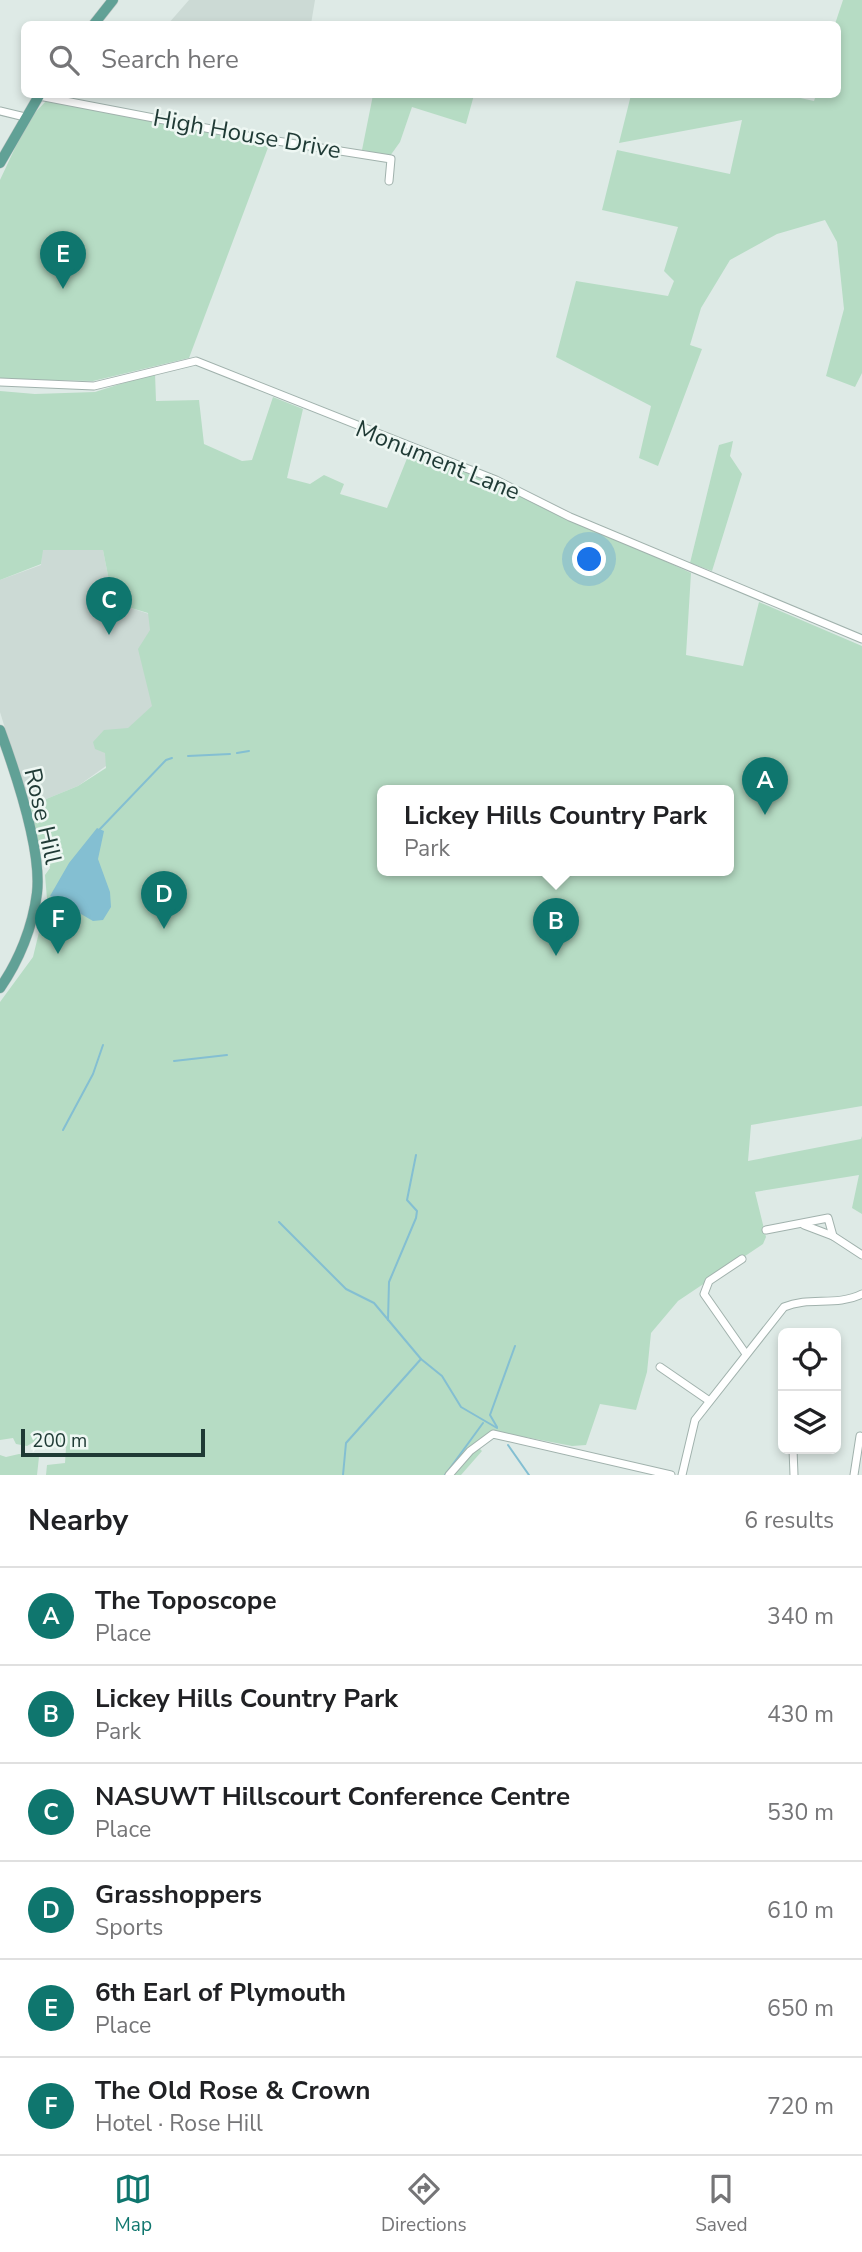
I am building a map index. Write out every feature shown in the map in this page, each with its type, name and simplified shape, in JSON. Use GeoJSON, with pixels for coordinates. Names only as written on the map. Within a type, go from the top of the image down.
{"type":"FeatureCollection","features":[{"type":"Feature","properties":{"kind":"main road"},"geometry":{"type":"LineString","coordinates":[[96,21],[113,0]]}},
{"type":"Feature","properties":{"kind":"main road"},"geometry":{"type":"LineString","coordinates":[[0,163],[38,98]]}},
{"type":"Feature","properties":{"kind":"main road","name":"Rose Hill"},"geometry":{"type":"LineString","coordinates":[[0,730],[29,827],[37,891],[23,944],[0,988]]}},
{"type":"Feature","properties":{"kind":"street","name":"High House Drive"},"geometry":{"type":"LineString","coordinates":[[55,98],[251,136],[391,159],[389,181]]}},
{"type":"Feature","properties":{"kind":"street"},"geometry":{"type":"LineString","coordinates":[[0,111],[25,117]]}},
{"type":"Feature","properties":{"kind":"street","name":"Monument Lane"},"geometry":{"type":"LineString","coordinates":[[0,382],[94,386],[196,361],[495,480],[570,517],[862,639]]}},
{"type":"Feature","properties":{"kind":"street"},"geometry":{"type":"LineString","coordinates":[[766,1230],[828,1218],[832,1236]]}},
{"type":"Feature","properties":{"kind":"street"},"geometry":{"type":"LineString","coordinates":[[801,1224],[832,1236],[862,1255]]}},
{"type":"Feature","properties":{"kind":"street"},"geometry":{"type":"LineString","coordinates":[[742,1259],[709,1281],[704,1294],[747,1354]]}},
{"type":"Feature","properties":{"kind":"street"},"geometry":{"type":"LineString","coordinates":[[682,1475],[695,1420],[708,1400],[784,1307],[801,1301],[848,1300],[862,1293]]}},
{"type":"Feature","properties":{"kind":"street"},"geometry":{"type":"LineString","coordinates":[[660,1367],[708,1400]]}},
{"type":"Feature","properties":{"kind":"street"},"geometry":{"type":"LineString","coordinates":[[449,1475],[470,1451],[493,1434],[647,1472],[671,1475]]}},
{"type":"Feature","properties":{"kind":"street"},"geometry":{"type":"LineString","coordinates":[[854,1475],[860,1436]]}},
{"type":"Feature","properties":{"kind":"street"},"geometry":{"type":"LineString","coordinates":[[793,1454],[794,1475]]}},
{"type":"Feature","properties":{"kind":"shaded area"},"geometry":{"type":"Polygon","coordinates":[[[189,0],[315,0],[312,21],[171,21],[189,0]]]}},
{"type":"Feature","properties":{"kind":"shaded area"},"geometry":{"type":"Polygon","coordinates":[[[42,550],[103,550],[112,596],[128,607],[149,614],[166,723],[78,786],[29,806],[0,712],[0,580],[41,565],[42,550]]]}},
{"type":"Feature","properties":{"kind":"green space"},"geometry":{"type":"Polygon","coordinates":[[[843,0],[862,0],[862,373],[855,387],[826,376],[844,309],[837,242],[825,220],[777,234],[730,260],[701,308],[690,345],[702,349],[658,466],[639,458],[651,406],[556,357],[576,281],[668,296],[674,281],[664,271],[678,227],[602,210],[617,150],[730,174],[742,120],[619,143],[630,98],[800,98],[814,101],[815,98],[841,98],[841,21],[836,21],[843,0]]]}},
{"type":"Feature","properties":{"kind":"green space"},"geometry":{"type":"Polygon","coordinates":[[[372,98],[473,98],[466,124],[412,107],[400,142],[390,156],[362,150],[372,98]]]}},
{"type":"Feature","properties":{"kind":"green space"},"geometry":{"type":"Polygon","coordinates":[[[47,100],[269,145],[189,358],[93,381],[0,379],[0,180],[28,120],[47,100]]]}},
{"type":"Feature","properties":{"kind":"green space"},"geometry":{"type":"Polygon","coordinates":[[[155,373],[156,401],[199,400],[204,444],[242,461],[252,460],[273,397],[303,409],[287,478],[310,484],[324,475],[344,484],[340,494],[387,508],[410,451],[493,482],[691,573],[686,655],[743,666],[759,602],[862,646],[862,1106],[751,1125],[748,1161],[861,1139],[862,1136],[862,1214],[852,1208],[859,1175],[755,1192],[766,1237],[763,1244],[678,1301],[651,1333],[647,1372],[636,1410],[600,1404],[586,1445],[572,1446],[494,1431],[475,1444],[482,1451],[461,1475],[46,1475],[47,1465],[65,1463],[66,1448],[53,1438],[37,1440],[27,1446],[16,1444],[13,1438],[0,1440],[0,1002],[33,957],[47,899],[45,875],[50,868],[39,845],[29,806],[78,786],[106,768],[105,753],[95,749],[93,742],[104,730],[128,728],[152,706],[138,649],[150,630],[148,613],[118,604],[112,596],[103,550],[43,550],[41,564],[0,580],[0,391],[35,394],[95,392],[155,373]]]}},
{"type":"Feature","properties":{"kind":"green space"},"geometry":{"type":"Polygon","coordinates":[[[733,441],[730,456],[742,474],[712,571],[690,563],[719,445],[733,441]]]}},
{"type":"Feature","properties":{"kind":"green space"},"geometry":{"type":"Polygon","coordinates":[[[19,1454],[39,1457],[37,1475],[0,1475],[0,1455],[6,1457],[19,1454]]]}},
{"type":"Feature","properties":{"kind":"water"},"geometry":{"type":"Polygon","coordinates":[[[97,828],[104,831],[98,859],[110,892],[111,907],[103,920],[93,921],[50,896],[69,863],[97,828]]]}},
{"type":"Feature","properties":{"kind":"waterway"},"geometry":{"type":"LineString","coordinates":[[237,753],[249,751]]}},
{"type":"Feature","properties":{"kind":"waterway"},"geometry":{"type":"LineString","coordinates":[[188,756],[230,754]]}},
{"type":"Feature","properties":{"kind":"waterway"},"geometry":{"type":"LineString","coordinates":[[100,829],[166,760],[172,758]]}},
{"type":"Feature","properties":{"kind":"waterway"},"geometry":{"type":"LineString","coordinates":[[63,1130],[93,1074],[103,1045]]}},
{"type":"Feature","properties":{"kind":"waterway"},"geometry":{"type":"LineString","coordinates":[[174,1061],[227,1055]]}},
{"type":"Feature","properties":{"kind":"waterway"},"geometry":{"type":"LineString","coordinates":[[388,1320],[389,1282],[416,1218],[417,1211],[407,1200],[416,1155]]}},
{"type":"Feature","properties":{"kind":"waterway"},"geometry":{"type":"LineString","coordinates":[[279,1222],[346,1289],[374,1303],[421,1359],[442,1376],[461,1407],[497,1428]]}},
{"type":"Feature","properties":{"kind":"waterway"},"geometry":{"type":"LineString","coordinates":[[497,1427],[490,1415],[515,1346]]}},
{"type":"Feature","properties":{"kind":"waterway"},"geometry":{"type":"LineString","coordinates":[[343,1475],[346,1443],[421,1359]]}},
{"type":"Feature","properties":{"kind":"waterway"},"geometry":{"type":"LineString","coordinates":[[445,1475],[483,1423]]}},
{"type":"Feature","properties":{"kind":"waterway"},"geometry":{"type":"LineString","coordinates":[[508,1445],[529,1475]]}},
{"type":"Feature","properties":{"kind":"place","name":"6th Earl of Plymouth"},"geometry":{"type":"Point","coordinates":[63,289]}},
{"type":"Feature","properties":{"kind":"place","name":"NASUWT Hillscourt Conference Centre"},"geometry":{"type":"Point","coordinates":[109,635]}},
{"type":"Feature","properties":{"kind":"place","name":"The Toposcope"},"geometry":{"type":"Point","coordinates":[765,815]}},
{"type":"Feature","properties":{"kind":"place","name":"Grasshoppers"},"geometry":{"type":"Point","coordinates":[164,929]}},
{"type":"Feature","properties":{"kind":"place","name":"The Old Rose & Crown"},"geometry":{"type":"Point","coordinates":[58,954]}},
{"type":"Feature","properties":{"kind":"place","name":"Lickey Hills Country Park"},"geometry":{"type":"Point","coordinates":[556,956]}}]}
